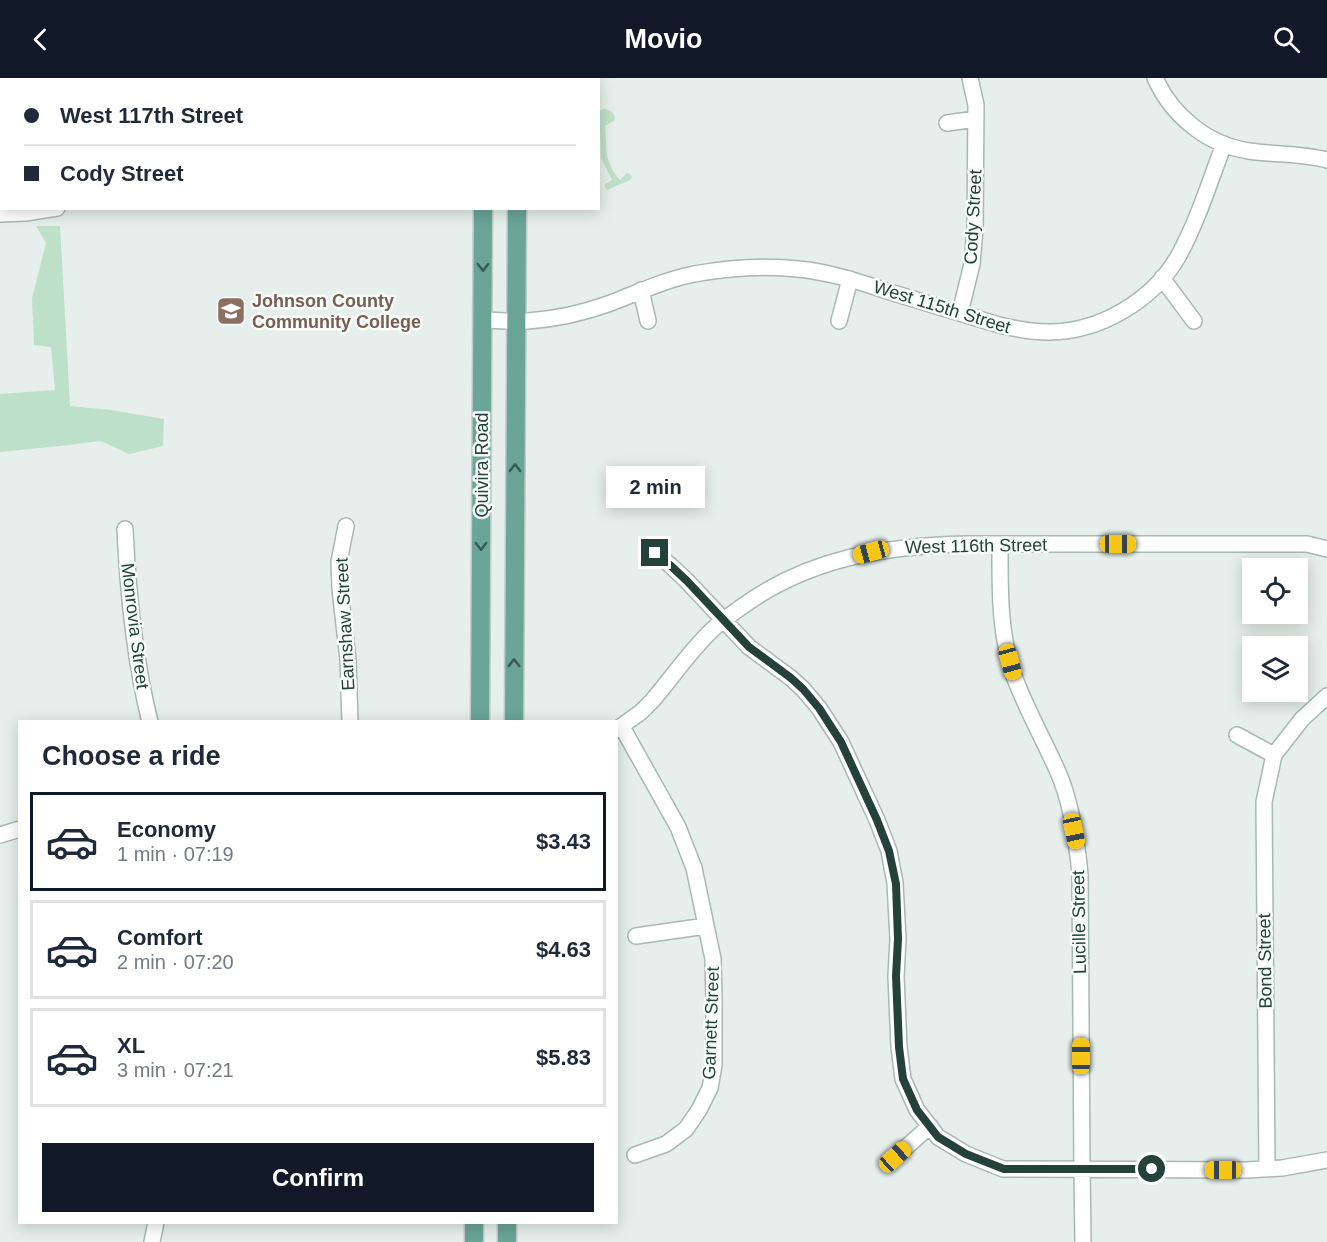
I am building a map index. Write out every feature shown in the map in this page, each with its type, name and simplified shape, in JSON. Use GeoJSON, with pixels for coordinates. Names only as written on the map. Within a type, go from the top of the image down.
{"type":"FeatureCollection","features":[{"type":"Feature","properties":{"kind":"main road","name":"Quivira Road"},"geometry":{"type":"LineString","coordinates":[[480,720],[483,210]]}},
{"type":"Feature","properties":{"kind":"main road","name":"Quivira Road"},"geometry":{"type":"LineString","coordinates":[[514,720],[517,210]]}},
{"type":"Feature","properties":{"kind":"main road"},"geometry":{"type":"LineString","coordinates":[[474,1224],[474,1242]]}},
{"type":"Feature","properties":{"kind":"main road"},"geometry":{"type":"LineString","coordinates":[[507,1224],[507,1242]]}},
{"type":"Feature","properties":{"kind":"street","name":"Cody Street"},"geometry":{"type":"LineString","coordinates":[[960,313],[969,281],[974,248],[976,105],[970,78]]}},
{"type":"Feature","properties":{"kind":"street"},"geometry":{"type":"LineString","coordinates":[[1155,78],[1166,99],[1180,115],[1200,132],[1224,144],[1250,151],[1295,154],[1327,160]]}},
{"type":"Feature","properties":{"kind":"street"},"geometry":{"type":"LineString","coordinates":[[947,123],[976,119]]}},
{"type":"Feature","properties":{"kind":"street","name":"West 115th Street"},"geometry":{"type":"LineString","coordinates":[[483,320],[516,321],[581,312],[641,290],[692,275],[732,268],[758,267],[798,269],[850,279],[1023,331],[1063,331],[1102,321],[1125,309],[1147,294],[1162,278],[1178,256],[1190,232],[1224,144]]}},
{"type":"Feature","properties":{"kind":"street"},"geometry":{"type":"LineString","coordinates":[[0,214],[44,210]]}},
{"type":"Feature","properties":{"kind":"street"},"geometry":{"type":"LineString","coordinates":[[1162,278],[1194,321]]}},
{"type":"Feature","properties":{"kind":"street","name":"West 115th Street"},"geometry":{"type":"LineString","coordinates":[[838,321],[850,279]]}},
{"type":"Feature","properties":{"kind":"street"},"geometry":{"type":"LineString","coordinates":[[641,290],[648,321]]}},
{"type":"Feature","properties":{"kind":"street","name":"Earnshaw Street"},"geometry":{"type":"LineString","coordinates":[[346,526],[339,562],[348,660],[350,720]]}},
{"type":"Feature","properties":{"kind":"street","name":"Monrovia Street"},"geometry":{"type":"LineString","coordinates":[[125,529],[127,585],[133,637],[150,720]]}},
{"type":"Feature","properties":{"kind":"street","name":"West 116th Street"},"geometry":{"type":"LineString","coordinates":[[619,728],[652,701],[702,640],[723,620],[771,587],[831,562],[871,552],[922,545],[966,543],[1307,544],[1327,549]]}},
{"type":"Feature","properties":{"kind":"street","name":"Lucille Street"},"geometry":{"type":"LineString","coordinates":[[999,544],[1001,623],[1006,650],[1021,694],[1062,781],[1078,848],[1083,1242]]}},
{"type":"Feature","properties":{"kind":"street"},"geometry":{"type":"LineString","coordinates":[[655,553],[687,581],[749,647],[803,689],[819,708],[841,742],[889,851],[896,884],[898,939],[896,976],[899,1047],[903,1079],[917,1110],[938,1137],[966,1154],[1004,1169],[1267,1169],[1327,1160]]}},
{"type":"Feature","properties":{"kind":"street","name":"Bond Street"},"geometry":{"type":"LineString","coordinates":[[1267,1169],[1264,802],[1274,755],[1302,719],[1327,696]]}},
{"type":"Feature","properties":{"kind":"street","name":"Garnett Street"},"geometry":{"type":"LineString","coordinates":[[619,728],[678,827],[694,868],[713,959],[714,1065],[710,1088],[686,1129],[666,1144],[635,1155]]}},
{"type":"Feature","properties":{"kind":"street"},"geometry":{"type":"LineString","coordinates":[[1237,735],[1274,755]]}},
{"type":"Feature","properties":{"kind":"street"},"geometry":{"type":"LineString","coordinates":[[0,835],[18,830]]}},
{"type":"Feature","properties":{"kind":"street"},"geometry":{"type":"LineString","coordinates":[[636,936],[706,926]]}},
{"type":"Feature","properties":{"kind":"street"},"geometry":{"type":"LineString","coordinates":[[895,1157],[930,1126]]}},
{"type":"Feature","properties":{"kind":"street"},"geometry":{"type":"LineString","coordinates":[[152,1242],[156,1224]]}},
{"type":"Feature","properties":{"kind":"green space"},"geometry":{"type":"Polygon","coordinates":[[[606,109],[615,116],[614,121],[605,126],[607,157],[613,171],[620,180],[627,173],[632,177],[607,190],[605,184],[612,180],[601,158],[600,110],[606,109]]]}},
{"type":"Feature","properties":{"kind":"green space"},"geometry":{"type":"Polygon","coordinates":[[[36,226],[60,226],[70,406],[164,419],[163,446],[129,454],[101,441],[0,452],[0,394],[55,390],[51,347],[34,345],[32,298],[46,243],[36,226]]]}},
{"type":"Feature","properties":{"kind":"place","name":"Johnson County Community College"},"geometry":{"type":"Point","coordinates":[231,311]}},
{"type":"Feature","properties":{"kind":"route"},"geometry":{"type":"LineString","coordinates":[[655,553],[687,581],[749,647],[803,689],[819,708],[841,742],[889,851],[896,884],[898,939],[896,976],[899,1047],[903,1079],[917,1110],[938,1137],[966,1154],[1004,1169],[1152,1169]]}}]}
